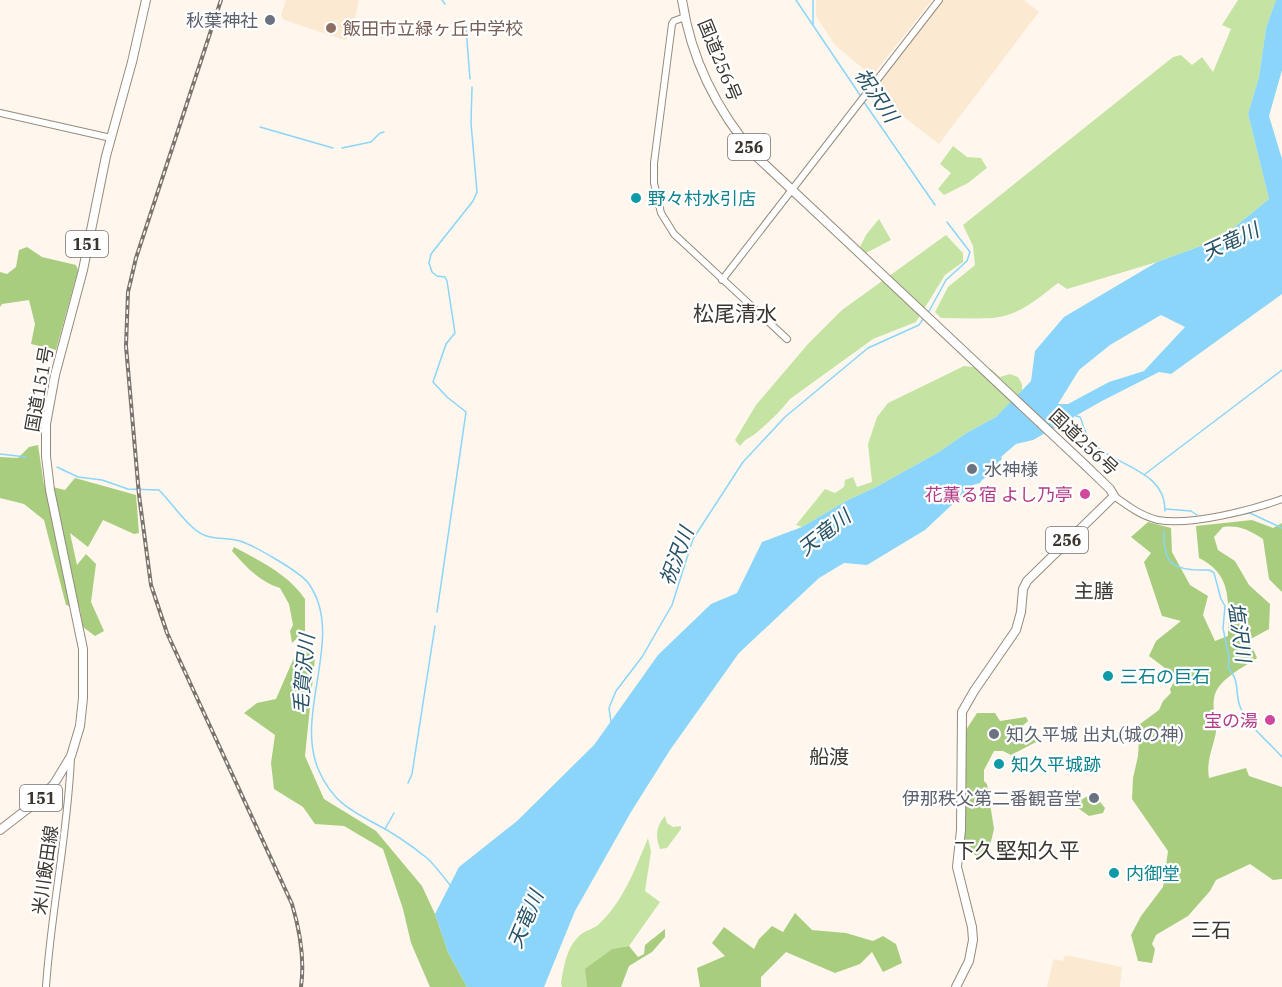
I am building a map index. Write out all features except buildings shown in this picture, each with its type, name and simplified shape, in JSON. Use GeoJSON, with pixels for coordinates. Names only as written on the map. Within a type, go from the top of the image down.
{"type":"FeatureCollection","features":[{"type":"Feature","properties":{"kind":"highway","name":"国道151号"},"geometry":{"type":"LineString","coordinates":[[0,830],[48,790],[71,756],[80,726],[83,698],[82,649],[50,490],[46,456],[46,424],[55,375],[83,270],[111,138],[146,0]]}},
{"type":"Feature","properties":{"kind":"highway","name":"国道256号"},"geometry":{"type":"LineString","coordinates":[[682,0],[696,54],[708,84],[723,112],[750,149],[869,264],[1110,489],[1114,496],[1027,581],[1023,589],[1021,612],[1016,630],[962,712],[961,830],[957,867],[972,927],[973,940],[969,961],[956,987]]}},
{"type":"Feature","properties":{"kind":"street"},"geometry":{"type":"LineString","coordinates":[[722,280],[939,0]]}},
{"type":"Feature","properties":{"kind":"street"},"geometry":{"type":"LineString","coordinates":[[685,17],[672,24],[654,163],[654,188],[661,213],[674,234],[787,339]]}},
{"type":"Feature","properties":{"kind":"street"},"geometry":{"type":"LineString","coordinates":[[0,113],[111,138]]}},
{"type":"Feature","properties":{"kind":"street"},"geometry":{"type":"LineString","coordinates":[[1114,496],[1136,512],[1158,520],[1173,521],[1241,512],[1282,499]]}},
{"type":"Feature","properties":{"kind":"street","name":"米川飯田線"},"geometry":{"type":"LineString","coordinates":[[46,987],[48,954],[66,832],[71,756]]}},
{"type":"Feature","properties":{"kind":"shaded area","name":"飯田市立緑ヶ丘中学校"},"geometry":{"type":"Polygon","coordinates":[[[286,0],[359,0],[351,36],[345,40],[284,20],[281,16],[286,0]]]}},
{"type":"Feature","properties":{"kind":"shaded area"},"geometry":{"type":"Polygon","coordinates":[[[816,0],[932,0],[872,76],[835,45],[816,16],[816,0]]]}},
{"type":"Feature","properties":{"kind":"shaded area"},"geometry":{"type":"Polygon","coordinates":[[[942,0],[1024,0],[1039,12],[939,144],[871,92],[942,0]]]}},
{"type":"Feature","properties":{"kind":"shaded area"},"geometry":{"type":"Polygon","coordinates":[[[1065,955],[1122,967],[1120,987],[1047,987],[1053,961],[1055,959],[1063,961],[1065,955]]]}},
{"type":"Feature","properties":{"kind":"green space"},"geometry":{"type":"Polygon","coordinates":[[[1238,0],[1276,0],[1266,28],[1259,77],[1248,114],[1269,199],[1220,239],[1157,262],[1067,289],[1058,283],[1028,305],[1002,317],[941,318],[935,312],[948,287],[975,265],[973,246],[963,225],[1173,57],[1181,55],[1192,65],[1202,57],[1213,72],[1231,29],[1222,25],[1238,0]]]}},
{"type":"Feature","properties":{"kind":"green space"},"geometry":{"type":"Polygon","coordinates":[[[953,146],[967,157],[981,158],[987,168],[968,183],[944,195],[938,189],[951,173],[940,164],[953,146]]]}},
{"type":"Feature","properties":{"kind":"green space"},"geometry":{"type":"Polygon","coordinates":[[[879,219],[891,240],[866,253],[860,247],[879,219]]]}},
{"type":"Feature","properties":{"kind":"green space"},"geometry":{"type":"Polygon","coordinates":[[[946,235],[963,253],[963,262],[945,275],[916,322],[873,339],[790,399],[769,422],[740,446],[735,440],[756,405],[807,345],[842,310],[946,235]]]}},
{"type":"Feature","properties":{"kind":"green space"},"geometry":{"type":"Polygon","coordinates":[[[27,247],[42,257],[76,265],[78,270],[56,350],[31,344],[35,324],[29,300],[2,304],[0,307],[0,272],[7,274],[16,267],[19,250],[27,247]]]}},
{"type":"Feature","properties":{"kind":"green space"},"geometry":{"type":"Polygon","coordinates":[[[964,366],[991,369],[1000,377],[1010,374],[1018,377],[1022,384],[1022,391],[996,417],[968,432],[939,452],[802,527],[796,525],[825,489],[835,493],[844,487],[845,480],[853,477],[857,487],[872,482],[868,444],[877,417],[888,403],[964,366]]]}},
{"type":"Feature","properties":{"kind":"green space"},"geometry":{"type":"Polygon","coordinates":[[[38,445],[44,485],[65,490],[75,478],[136,495],[139,533],[134,534],[103,520],[88,547],[70,533],[77,565],[86,554],[96,564],[91,602],[104,631],[95,636],[83,627],[80,609],[66,605],[44,520],[24,504],[0,498],[0,457],[18,458],[29,447],[38,445]]]}},
{"type":"Feature","properties":{"kind":"green space"},"geometry":{"type":"Polygon","coordinates":[[[1252,520],[1273,528],[1282,523],[1282,592],[1269,579],[1263,539],[1244,529],[1223,527],[1214,537],[1218,550],[1235,561],[1249,585],[1270,604],[1269,629],[1249,640],[1257,658],[1231,675],[1216,692],[1214,703],[1216,732],[1208,772],[1209,778],[1246,768],[1249,776],[1282,787],[1282,879],[1273,880],[1250,864],[1216,880],[1210,891],[1188,916],[1156,935],[1152,944],[1155,949],[1152,963],[1138,961],[1131,935],[1141,916],[1163,887],[1168,851],[1132,799],[1133,778],[1138,756],[1140,724],[1159,710],[1163,701],[1171,693],[1170,689],[1177,677],[1149,656],[1156,641],[1181,621],[1162,616],[1144,562],[1151,553],[1131,537],[1148,522],[1171,528],[1172,552],[1190,585],[1208,596],[1203,615],[1215,641],[1228,636],[1228,601],[1223,581],[1218,573],[1199,558],[1196,526],[1252,520]]]}},
{"type":"Feature","properties":{"kind":"green space"},"geometry":{"type":"Polygon","coordinates":[[[234,547],[282,575],[305,599],[305,631],[292,643],[290,631],[293,625],[289,604],[280,588],[254,573],[232,551],[234,547]]]}},
{"type":"Feature","properties":{"kind":"green space"},"geometry":{"type":"Polygon","coordinates":[[[305,648],[315,658],[305,756],[324,799],[376,831],[422,886],[435,914],[448,952],[467,987],[430,987],[411,943],[403,909],[383,849],[344,826],[315,824],[303,807],[274,789],[271,763],[275,735],[244,713],[257,703],[276,699],[296,653],[305,648]]]}},
{"type":"Feature","properties":{"kind":"green space"},"geometry":{"type":"Polygon","coordinates":[[[977,713],[995,713],[1000,721],[1026,717],[1028,721],[1013,734],[1015,742],[1027,734],[1036,734],[1038,741],[1011,755],[1003,751],[994,751],[984,770],[984,781],[987,784],[994,829],[988,854],[978,857],[962,845],[966,730],[977,713]]]}},
{"type":"Feature","properties":{"kind":"green space"},"geometry":{"type":"Polygon","coordinates":[[[1090,795],[1096,797],[1105,808],[1103,813],[1089,816],[1078,808],[1079,801],[1090,795]]]}},
{"type":"Feature","properties":{"kind":"green space"},"geometry":{"type":"Polygon","coordinates":[[[665,816],[667,823],[673,827],[681,826],[681,829],[667,848],[660,849],[657,831],[665,816]]]}},
{"type":"Feature","properties":{"kind":"green space"},"geometry":{"type":"Polygon","coordinates":[[[648,838],[651,852],[645,891],[660,902],[629,946],[612,949],[586,969],[587,987],[562,987],[565,964],[571,946],[581,934],[595,927],[608,915],[628,884],[648,838]]]}},
{"type":"Feature","properties":{"kind":"green space"},"geometry":{"type":"Polygon","coordinates":[[[795,913],[812,930],[846,933],[873,941],[883,936],[896,944],[902,963],[883,972],[872,952],[860,964],[835,973],[786,952],[761,977],[761,987],[700,987],[697,968],[725,956],[712,943],[724,927],[754,949],[759,939],[772,926],[783,932],[795,913]]]}},
{"type":"Feature","properties":{"kind":"green space"},"geometry":{"type":"Polygon","coordinates":[[[665,929],[665,937],[652,952],[629,966],[621,987],[587,987],[585,969],[612,949],[629,946],[638,957],[644,954],[645,945],[665,929]]]}},
{"type":"Feature","properties":{"kind":"water","name":"天竜川"},"geometry":{"type":"Polygon","coordinates":[[[1276,0],[1282,0],[1282,70],[1269,116],[1282,159],[1282,294],[1171,374],[1159,372],[1033,440],[1016,444],[1001,457],[1002,459],[994,467],[997,470],[980,483],[973,485],[925,530],[867,565],[844,563],[819,578],[739,653],[670,750],[631,812],[575,911],[544,987],[467,987],[448,952],[435,914],[459,867],[517,821],[594,745],[658,655],[711,604],[737,593],[762,542],[802,527],[939,452],[968,432],[996,417],[1031,381],[1035,351],[1064,317],[1157,262],[1220,239],[1269,199],[1248,114],[1259,77],[1266,28],[1276,0]],[[1161,315],[1110,345],[1079,370],[1058,404],[1068,404],[1109,382],[1144,371],[1185,327],[1161,315]]]}},
{"type":"Feature","properties":{"kind":"waterway"},"geometry":{"type":"LineString","coordinates":[[442,0],[445,4]]}},
{"type":"Feature","properties":{"kind":"waterway","name":"祝沢川"},"geometry":{"type":"LineString","coordinates":[[796,0],[862,98]]}},
{"type":"Feature","properties":{"kind":"waterway"},"geometry":{"type":"LineString","coordinates":[[813,0],[813,24]]}},
{"type":"Feature","properties":{"kind":"waterway"},"geometry":{"type":"LineString","coordinates":[[466,28],[470,79]]}},
{"type":"Feature","properties":{"kind":"waterway"},"geometry":{"type":"LineString","coordinates":[[437,612],[466,412],[433,382],[446,344],[455,333],[447,281],[445,277],[437,276],[432,272],[429,263],[431,254],[473,201],[477,192],[471,123],[472,87]]}},
{"type":"Feature","properties":{"kind":"waterway","name":"祝沢川"},"geometry":{"type":"LineString","coordinates":[[864,102],[935,205]]}},
{"type":"Feature","properties":{"kind":"waterway"},"geometry":{"type":"LineString","coordinates":[[260,127],[333,148]]}},
{"type":"Feature","properties":{"kind":"waterway"},"geometry":{"type":"LineString","coordinates":[[342,148],[371,142],[384,132]]}},
{"type":"Feature","properties":{"kind":"waterway","name":"祝沢川"},"geometry":{"type":"LineString","coordinates":[[928,313],[946,280],[967,261],[970,252],[947,222]]}},
{"type":"Feature","properties":{"kind":"waterway","name":"祝沢川"},"geometry":{"type":"LineString","coordinates":[[611,722],[609,708],[616,691],[642,657],[672,605],[693,539],[743,462],[785,417],[868,348],[919,325],[923,319]]}},
{"type":"Feature","properties":{"kind":"waterway"},"geometry":{"type":"LineString","coordinates":[[1145,474],[1282,370]]}},
{"type":"Feature","properties":{"kind":"waterway","name":"塩沢川"},"geometry":{"type":"LineString","coordinates":[[1076,416],[1080,417],[1086,434],[1098,448],[1147,476],[1156,485],[1163,497],[1165,511]]}},
{"type":"Feature","properties":{"kind":"waterway","name":"毛賀沢川"},"geometry":{"type":"LineString","coordinates":[[0,454],[26,457]]}},
{"type":"Feature","properties":{"kind":"waterway","name":"毛賀沢川"},"geometry":{"type":"LineString","coordinates":[[57,467],[78,477],[102,480],[128,489],[159,490],[199,532],[208,537],[235,540],[246,544],[297,573],[309,584],[319,605],[323,627],[312,725],[313,748],[319,771],[335,797],[356,813],[421,853],[451,886]]}},
{"type":"Feature","properties":{"kind":"waterway"},"geometry":{"type":"LineString","coordinates":[[1166,509],[1191,511],[1197,515]]}},
{"type":"Feature","properties":{"kind":"waterway"},"geometry":{"type":"LineString","coordinates":[[1239,515],[1250,513],[1282,528]]}},
{"type":"Feature","properties":{"kind":"waterway","name":"塩沢川"},"geometry":{"type":"LineString","coordinates":[[1164,531],[1165,550],[1170,562],[1182,568],[1209,570],[1214,573],[1225,606],[1223,628],[1229,658],[1228,668],[1235,678],[1239,705],[1250,724],[1282,757]]}},
{"type":"Feature","properties":{"kind":"waterway"},"geometry":{"type":"LineString","coordinates":[[408,783],[412,774],[435,626]]}},
{"type":"Feature","properties":{"kind":"waterway"},"geometry":{"type":"LineString","coordinates":[[385,829],[394,813]]}},
{"type":"Feature","properties":{"kind":"railway"},"geometry":{"type":"LineString","coordinates":[[221,0],[136,258],[128,292],[126,346],[139,495],[151,585],[167,633],[292,904],[301,945],[301,987]]}},
{"type":"Feature","properties":{"kind":"place","name":"秋葉神社"},"geometry":{"type":"Point","coordinates":[270,20]}},
{"type":"Feature","properties":{"kind":"place","name":"飯田市立緑ヶ丘中学校"},"geometry":{"type":"Point","coordinates":[331,28]}},
{"type":"Feature","properties":{"kind":"place","name":"野々村水引店"},"geometry":{"type":"Point","coordinates":[636,198]}},
{"type":"Feature","properties":{"kind":"place","name":"水神様"},"geometry":{"type":"Point","coordinates":[972,469]}},
{"type":"Feature","properties":{"kind":"place","name":"花薫る宿 よし乃亭"},"geometry":{"type":"Point","coordinates":[1085,494]}},
{"type":"Feature","properties":{"kind":"place","name":"三石の巨石"},"geometry":{"type":"Point","coordinates":[1108,676]}},
{"type":"Feature","properties":{"kind":"place","name":"宝の湯"},"geometry":{"type":"Point","coordinates":[1270,720]}},
{"type":"Feature","properties":{"kind":"place","name":"知久平城 出丸(城の神)"},"geometry":{"type":"Point","coordinates":[994,734]}},
{"type":"Feature","properties":{"kind":"place","name":"知久平城跡"},"geometry":{"type":"Point","coordinates":[999,764]}},
{"type":"Feature","properties":{"kind":"place","name":"伊那秩父第二番観音堂"},"geometry":{"type":"Point","coordinates":[1094,798]}},
{"type":"Feature","properties":{"kind":"place","name":"内御堂"},"geometry":{"type":"Point","coordinates":[1114,873]}},
{"type":"Feature","properties":{"kind":"district","name":"松尾清水"},"geometry":{"type":"Point","coordinates":[735,313]}},
{"type":"Feature","properties":{"kind":"district","name":"主膳"},"geometry":{"type":"Point","coordinates":[1094,590]}},
{"type":"Feature","properties":{"kind":"district","name":"船渡"},"geometry":{"type":"Point","coordinates":[829,756]}},
{"type":"Feature","properties":{"kind":"district","name":"下久堅知久平"},"geometry":{"type":"Point","coordinates":[1017,850]}},
{"type":"Feature","properties":{"kind":"district","name":"三石"},"geometry":{"type":"Point","coordinates":[1211,929]}}]}
